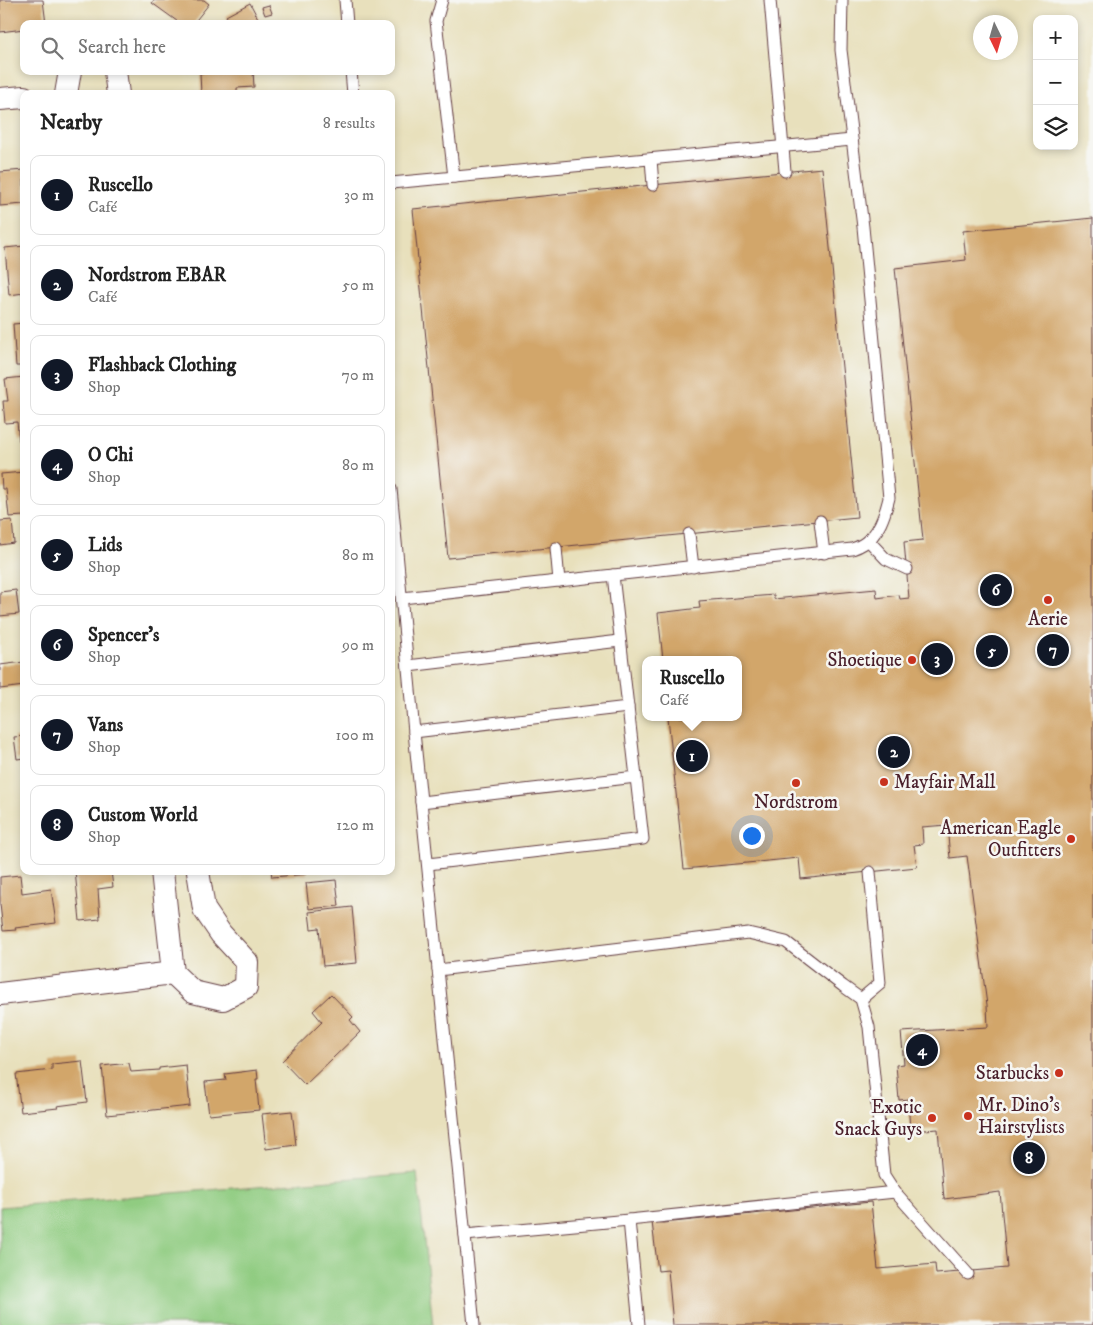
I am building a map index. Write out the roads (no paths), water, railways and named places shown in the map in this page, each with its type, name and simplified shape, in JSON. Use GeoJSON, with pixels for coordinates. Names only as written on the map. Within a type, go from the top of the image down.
{"type":"FeatureCollection","features":[{"type":"Feature","properties":{"kind":"street"},"geometry":{"type":"LineString","coordinates":[[116,75],[117,90]]}},
{"type":"Feature","properties":{"kind":"street"},"geometry":{"type":"LineString","coordinates":[[0,99],[20,97]]}},
{"type":"Feature","properties":{"kind":"street"},"geometry":{"type":"LineString","coordinates":[[162,875],[173,973],[193,992],[223,999],[246,987],[247,962],[221,934],[204,909],[199,875]]}},
{"type":"Feature","properties":{"kind":"street"},"geometry":{"type":"LineString","coordinates":[[0,994],[173,973]]}},
{"type":"Feature","properties":{"kind":"lane"},"geometry":{"type":"LineString","coordinates":[[345,0],[347,20]]}},
{"type":"Feature","properties":{"kind":"lane"},"geometry":{"type":"LineString","coordinates":[[442,0],[436,21],[454,178]]}},
{"type":"Feature","properties":{"kind":"lane"},"geometry":{"type":"LineString","coordinates":[[770,0],[786,171]]}},
{"type":"Feature","properties":{"kind":"lane"},"geometry":{"type":"LineString","coordinates":[[402,598],[852,549],[864,544],[880,525],[889,498],[863,227],[841,50],[842,0]]}},
{"type":"Feature","properties":{"kind":"lane"},"geometry":{"type":"LineString","coordinates":[[351,75],[353,90]]}},
{"type":"Feature","properties":{"kind":"lane"},"geometry":{"type":"LineString","coordinates":[[395,183],[852,140]]}},
{"type":"Feature","properties":{"kind":"lane"},"geometry":{"type":"LineString","coordinates":[[651,159],[653,184]]}},
{"type":"Feature","properties":{"kind":"lane"},"geometry":{"type":"LineString","coordinates":[[820,521],[824,553]]}},
{"type":"Feature","properties":{"kind":"lane"},"geometry":{"type":"LineString","coordinates":[[395,529],[474,1325]]}},
{"type":"Feature","properties":{"kind":"lane"},"geometry":{"type":"LineString","coordinates":[[689,534],[693,567]]}},
{"type":"Feature","properties":{"kind":"lane"},"geometry":{"type":"LineString","coordinates":[[868,540],[886,559],[907,569]]}},
{"type":"Feature","properties":{"kind":"lane"},"geometry":{"type":"LineString","coordinates":[[556,548],[559,581]]}},
{"type":"Feature","properties":{"kind":"lane"},"geometry":{"type":"LineString","coordinates":[[428,864],[643,839],[613,575]]}},
{"type":"Feature","properties":{"kind":"lane"},"geometry":{"type":"LineString","coordinates":[[408,666],[620,641]]}},
{"type":"Feature","properties":{"kind":"lane"},"geometry":{"type":"LineString","coordinates":[[414,732],[628,707]]}},
{"type":"Feature","properties":{"kind":"lane"},"geometry":{"type":"LineString","coordinates":[[421,802],[636,777]]}},
{"type":"Feature","properties":{"kind":"lane"},"geometry":{"type":"LineString","coordinates":[[862,999],[880,982],[870,872]]}},
{"type":"Feature","properties":{"kind":"lane"},"geometry":{"type":"LineString","coordinates":[[438,970],[748,933],[786,942],[862,999],[869,1027],[884,1175],[895,1192],[968,1274]]}},
{"type":"Feature","properties":{"kind":"lane"},"geometry":{"type":"LineString","coordinates":[[465,1236],[895,1192]]}},
{"type":"Feature","properties":{"kind":"lane"},"geometry":{"type":"LineString","coordinates":[[628,1220],[639,1325]]}},
{"type":"Feature","properties":{"kind":"place","name":"Spencer's"},"geometry":{"type":"Point","coordinates":[996,590]}},
{"type":"Feature","properties":{"kind":"place","name":"Aerie"},"geometry":{"type":"Point","coordinates":[1048,600]}},
{"type":"Feature","properties":{"kind":"place","name":"Vans"},"geometry":{"type":"Point","coordinates":[1053,650]}},
{"type":"Feature","properties":{"kind":"place","name":"Lids"},"geometry":{"type":"Point","coordinates":[992,651]}},
{"type":"Feature","properties":{"kind":"place","name":"Flashback Clothing"},"geometry":{"type":"Point","coordinates":[937,659]}},
{"type":"Feature","properties":{"kind":"place","name":"Shoetique"},"geometry":{"type":"Point","coordinates":[912,660]}},
{"type":"Feature","properties":{"kind":"place","name":"Nordstrom EBAR"},"geometry":{"type":"Point","coordinates":[894,752]}},
{"type":"Feature","properties":{"kind":"place","name":"Ruscello"},"geometry":{"type":"Point","coordinates":[692,756]}},
{"type":"Feature","properties":{"kind":"place","name":"Mayfair Mall"},"geometry":{"type":"Point","coordinates":[884,782]}},
{"type":"Feature","properties":{"kind":"place","name":"Nordstrom"},"geometry":{"type":"Point","coordinates":[796,783]}},
{"type":"Feature","properties":{"kind":"place","name":"American Eagle Outfitters"},"geometry":{"type":"Point","coordinates":[1071,839]}},
{"type":"Feature","properties":{"kind":"place","name":"O Chi"},"geometry":{"type":"Point","coordinates":[922,1050]}},
{"type":"Feature","properties":{"kind":"place","name":"Starbucks"},"geometry":{"type":"Point","coordinates":[1059,1073]}},
{"type":"Feature","properties":{"kind":"place","name":"Mr. Dino's Hairstylists"},"geometry":{"type":"Point","coordinates":[968,1116]}},
{"type":"Feature","properties":{"kind":"place","name":"Exotic Snack Guys"},"geometry":{"type":"Point","coordinates":[932,1118]}},
{"type":"Feature","properties":{"kind":"place","name":"Custom World"},"geometry":{"type":"Point","coordinates":[1029,1158]}}]}
